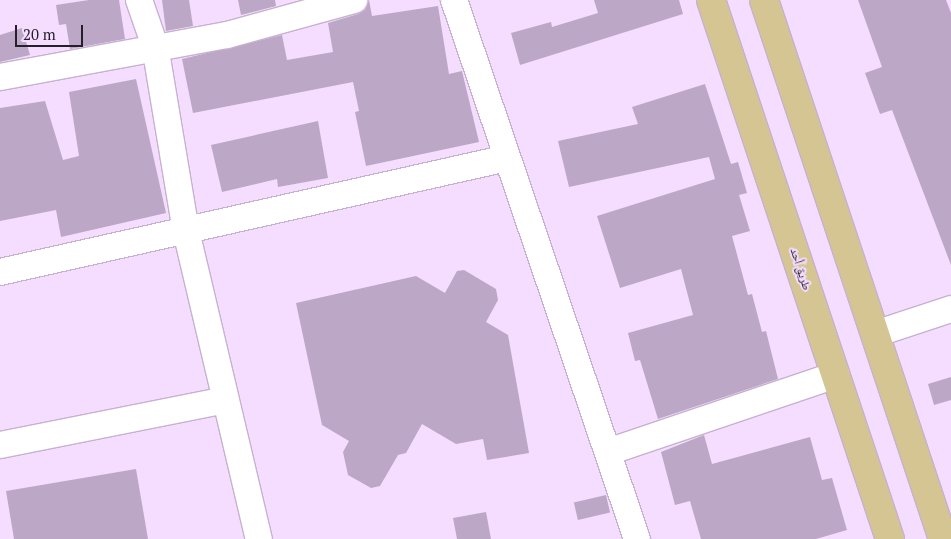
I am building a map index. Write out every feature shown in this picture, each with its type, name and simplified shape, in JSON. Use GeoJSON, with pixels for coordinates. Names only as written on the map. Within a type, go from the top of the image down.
{"type":"FeatureCollection","features":[{"type":"Feature","properties":{"kind":"main road","name":"طريق أحد"},"geometry":{"type":"LineString","coordinates":[[711,0],[890,539]]}},
{"type":"Feature","properties":{"kind":"main road"},"geometry":{"type":"LineString","coordinates":[[764,0],[875,334],[944,529]]}},
{"type":"Feature","properties":{"kind":"street"},"geometry":{"type":"LineString","coordinates":[[139,0],[155,46],[186,230],[259,539]]}},
{"type":"Feature","properties":{"kind":"street"},"geometry":{"type":"LineString","coordinates":[[0,77],[155,46],[226,35],[354,0]]}},
{"type":"Feature","properties":{"kind":"street"},"geometry":{"type":"LineString","coordinates":[[454,0],[637,539]]}},
{"type":"Feature","properties":{"kind":"street"},"geometry":{"type":"LineString","coordinates":[[0,272],[507,158]]}},
{"type":"Feature","properties":{"kind":"street"},"geometry":{"type":"LineString","coordinates":[[875,334],[951,309]]}},
{"type":"Feature","properties":{"kind":"street"},"geometry":{"type":"LineString","coordinates":[[608,452],[836,375]]}},
{"type":"Feature","properties":{"kind":"street"},"geometry":{"type":"LineString","coordinates":[[0,445],[226,400]]}},
{"type":"Feature","properties":{"kind":"building"},"geometry":{"type":"Polygon","coordinates":[[[89,0],[119,0],[125,39],[70,49],[66,24],[59,25],[56,5],[89,0]]]}},
{"type":"Feature","properties":{"kind":"building"},"geometry":{"type":"Polygon","coordinates":[[[162,0],[189,0],[193,26],[166,31],[162,0]]]}},
{"type":"Feature","properties":{"kind":"building"},"geometry":{"type":"Polygon","coordinates":[[[238,0],[275,0],[276,6],[241,15],[238,0]]]}},
{"type":"Feature","properties":{"kind":"building"},"geometry":{"type":"Polygon","coordinates":[[[369,0],[372,16],[438,6],[449,74],[462,71],[479,142],[366,166],[355,112],[359,111],[353,82],[193,113],[182,59],[282,35],[287,60],[333,52],[328,23],[358,14],[365,10],[369,0]]]}},
{"type":"Feature","properties":{"kind":"building"},"geometry":{"type":"Polygon","coordinates":[[[594,0],[679,0],[683,14],[520,65],[511,33],[551,22],[552,27],[598,13],[594,0]]]}},
{"type":"Feature","properties":{"kind":"building"},"geometry":{"type":"Polygon","coordinates":[[[858,0],[946,0],[951,13],[951,265],[892,110],[880,114],[865,73],[882,67],[858,0]]]}},
{"type":"Feature","properties":{"kind":"building"},"geometry":{"type":"Polygon","coordinates":[[[22,28],[30,55],[0,62],[0,35],[22,28]]]}},
{"type":"Feature","properties":{"kind":"building"},"geometry":{"type":"Polygon","coordinates":[[[136,79],[166,213],[61,237],[56,210],[0,221],[0,108],[45,101],[63,160],[79,156],[69,92],[136,79]]]}},
{"type":"Feature","properties":{"kind":"building"},"geometry":{"type":"Polygon","coordinates":[[[705,84],[731,164],[738,162],[747,193],[739,195],[750,231],[732,236],[748,295],[752,294],[762,332],[766,331],[778,379],[658,419],[640,360],[635,361],[628,333],[693,315],[681,269],[620,288],[597,216],[715,179],[709,157],[569,187],[558,141],[638,124],[632,107],[705,84]]]}},
{"type":"Feature","properties":{"kind":"building"},"geometry":{"type":"Polygon","coordinates":[[[318,121],[328,178],[278,187],[277,179],[222,192],[211,145],[318,121]]]}},
{"type":"Feature","properties":{"kind":"building"},"geometry":{"type":"Polygon","coordinates":[[[464,270],[496,289],[498,300],[486,322],[508,335],[529,453],[487,460],[483,439],[456,444],[422,424],[406,453],[398,455],[380,486],[371,488],[348,475],[343,452],[349,441],[322,425],[296,303],[416,276],[445,293],[457,271],[464,270]]]}},
{"type":"Feature","properties":{"kind":"building"},"geometry":{"type":"Polygon","coordinates":[[[951,377],[951,400],[934,405],[928,384],[951,377]]]}},
{"type":"Feature","properties":{"kind":"building"},"geometry":{"type":"Polygon","coordinates":[[[704,435],[712,464],[810,437],[822,480],[832,478],[847,530],[816,539],[701,539],[690,501],[675,505],[661,452],[704,435]]]}},
{"type":"Feature","properties":{"kind":"building"},"geometry":{"type":"Polygon","coordinates":[[[136,469],[148,539],[14,539],[6,491],[136,469]]]}},
{"type":"Feature","properties":{"kind":"building"},"geometry":{"type":"Polygon","coordinates":[[[606,495],[610,513],[578,520],[574,502],[606,495]]]}},
{"type":"Feature","properties":{"kind":"building"},"geometry":{"type":"Polygon","coordinates":[[[486,512],[491,539],[457,539],[453,518],[486,512]]]}}]}
